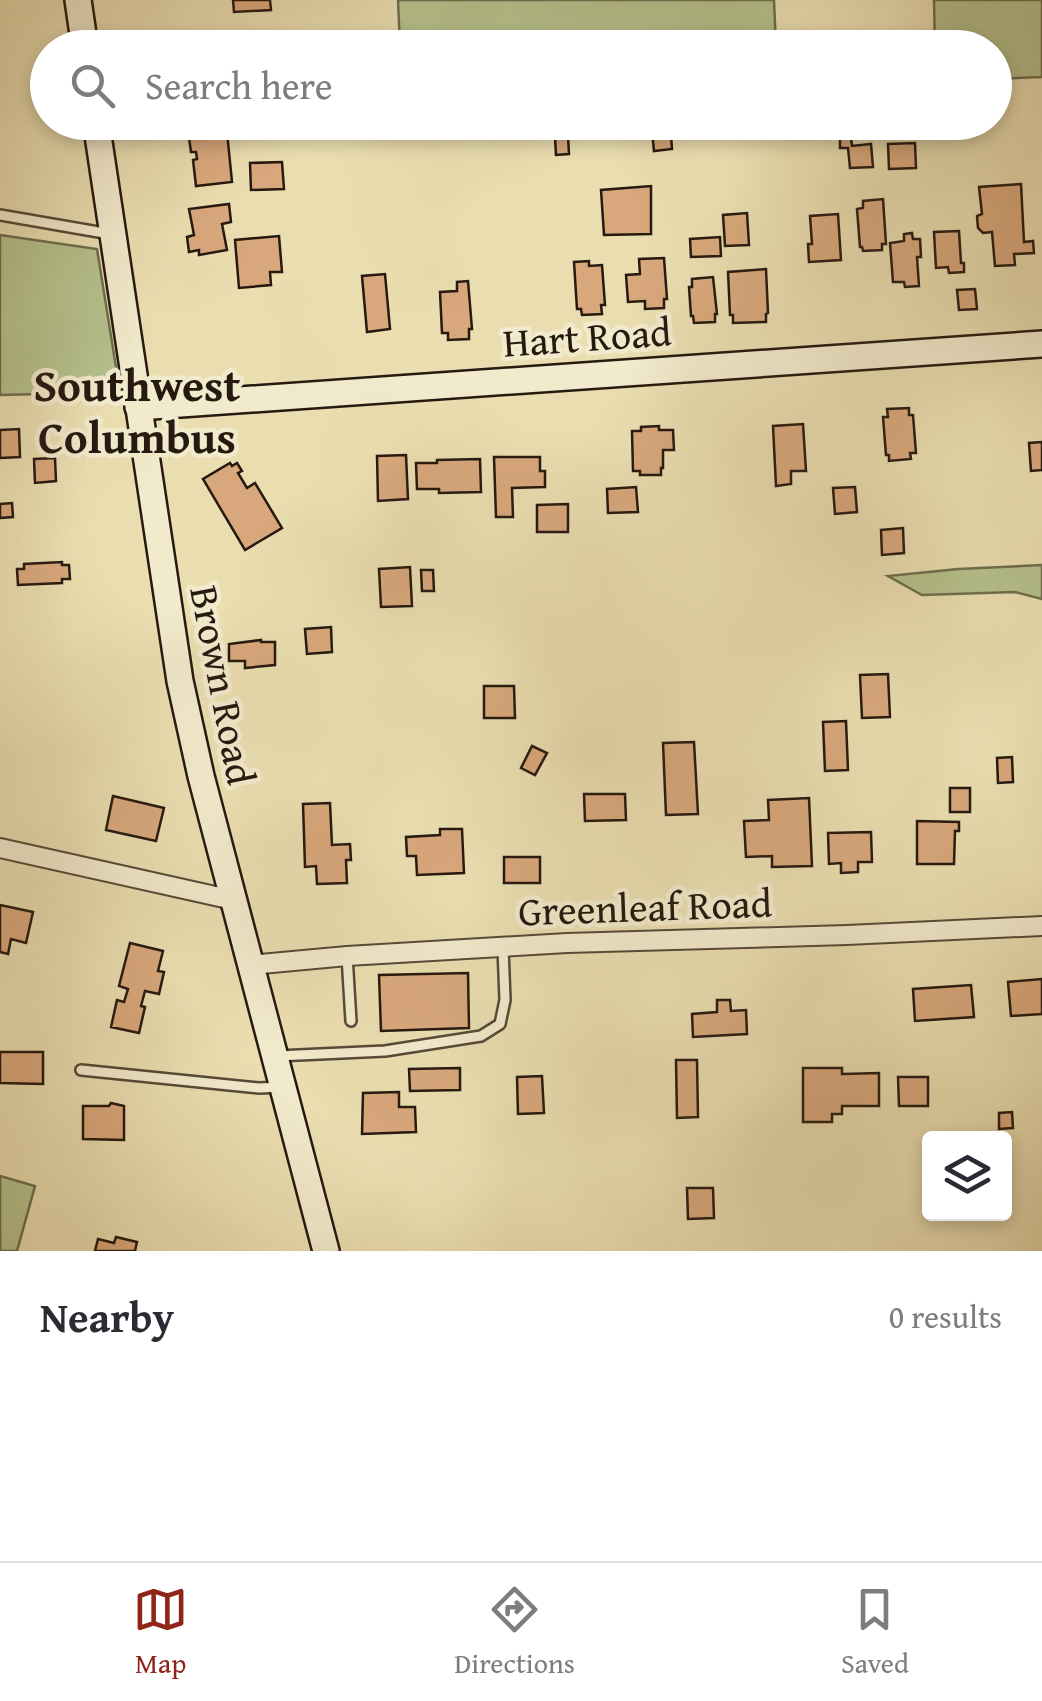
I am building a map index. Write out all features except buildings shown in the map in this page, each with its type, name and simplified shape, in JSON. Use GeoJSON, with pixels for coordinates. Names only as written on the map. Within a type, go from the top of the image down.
{"type":"FeatureCollection","features":[{"type":"Feature","properties":{"kind":"main road"},"geometry":{"type":"LineString","coordinates":[[78,0],[82,30]]}},
{"type":"Feature","properties":{"kind":"main road","name":"Brown Road"},"geometry":{"type":"LineString","coordinates":[[99,140],[180,681],[232,900],[326,1251]]}},
{"type":"Feature","properties":{"kind":"main road","name":"Hart Road"},"geometry":{"type":"LineString","coordinates":[[138,407],[1042,344]]}},
{"type":"Feature","properties":{"kind":"street"},"geometry":{"type":"LineString","coordinates":[[0,848],[232,900]]}},
{"type":"Feature","properties":{"kind":"street","name":"Greenleaf Road"},"geometry":{"type":"LineString","coordinates":[[250,965],[503,946],[1042,926]]}},
{"type":"Feature","properties":{"kind":"lane"},"geometry":{"type":"LineString","coordinates":[[0,215],[113,234]]}},
{"type":"Feature","properties":{"kind":"lane"},"geometry":{"type":"LineString","coordinates":[[274,1056],[385,1051],[481,1036],[500,1024],[504,1000],[503,946]]}},
{"type":"Feature","properties":{"kind":"lane"},"geometry":{"type":"LineString","coordinates":[[347,956],[351,1021]]}},
{"type":"Feature","properties":{"kind":"lane"},"geometry":{"type":"LineString","coordinates":[[81,1070],[259,1088],[282,1086]]}},
{"type":"Feature","properties":{"kind":"green space"},"geometry":{"type":"Polygon","coordinates":[[[398,0],[774,0],[775,30],[399,30],[398,0]]]}},
{"type":"Feature","properties":{"kind":"green space"},"geometry":{"type":"Polygon","coordinates":[[[934,0],[1042,0],[1042,77],[1012,78],[1012,30],[935,30],[934,0]]]}},
{"type":"Feature","properties":{"kind":"green space"},"geometry":{"type":"Polygon","coordinates":[[[0,235],[97,249],[120,392],[0,395],[0,235]]]}},
{"type":"Feature","properties":{"kind":"green space"},"geometry":{"type":"Polygon","coordinates":[[[1042,565],[1042,599],[1015,592],[922,595],[888,576],[958,569],[1042,565]]]}},
{"type":"Feature","properties":{"kind":"green space"},"geometry":{"type":"Polygon","coordinates":[[[0,1176],[35,1186],[17,1251],[0,1251],[0,1176]]]}},
{"type":"Feature","properties":{"kind":"district","name":"Southwest Columbus"},"geometry":{"type":"Point","coordinates":[137,411]}}]}
